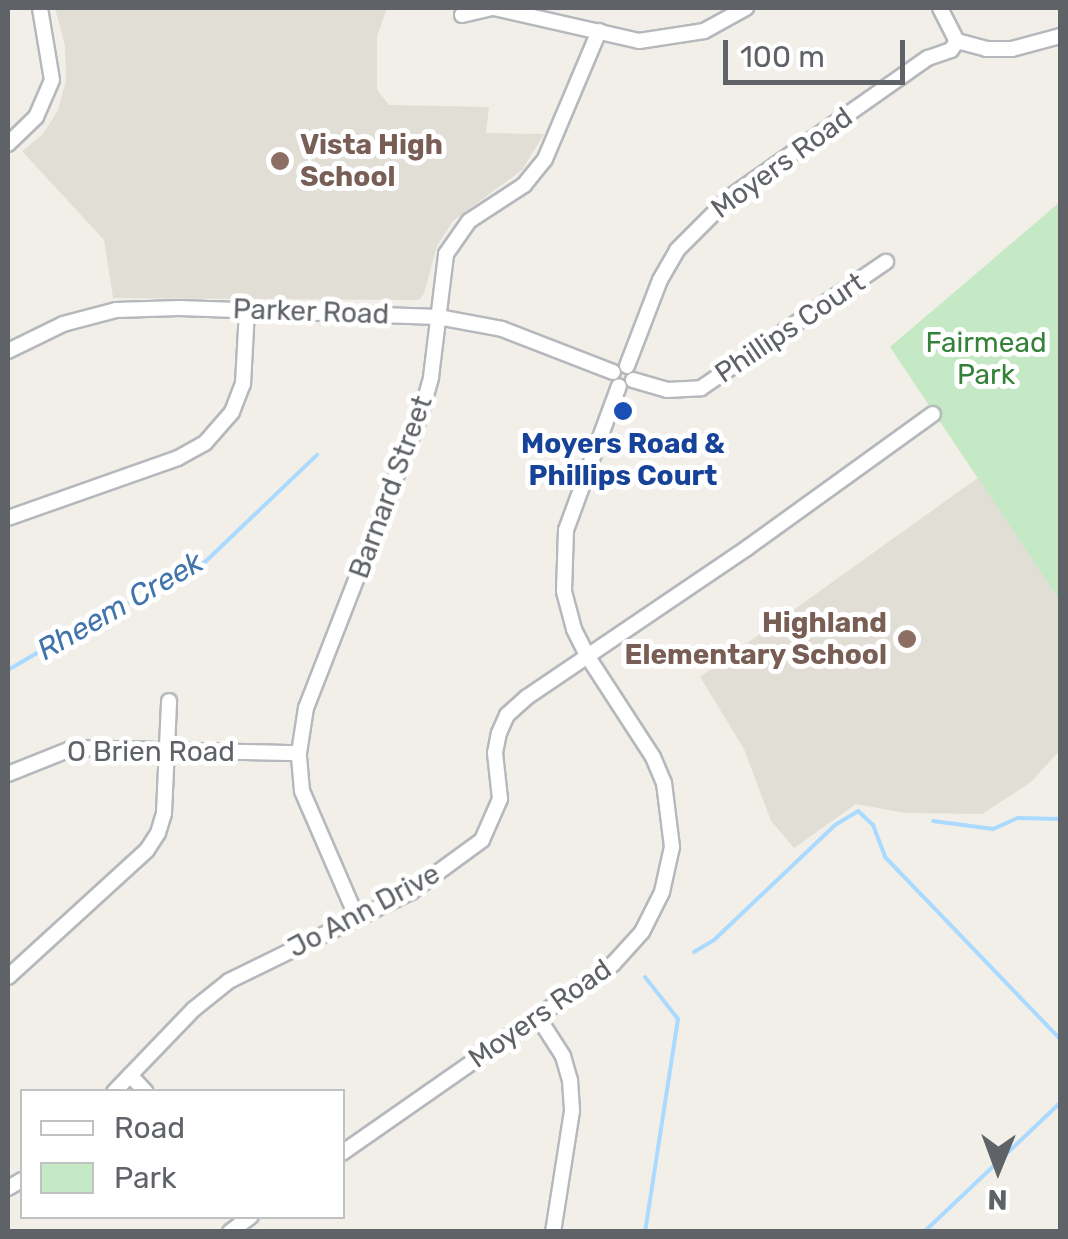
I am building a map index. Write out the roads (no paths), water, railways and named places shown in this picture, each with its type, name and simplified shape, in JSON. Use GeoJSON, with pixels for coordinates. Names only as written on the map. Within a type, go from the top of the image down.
{"type":"FeatureCollection","features":[{"type":"Feature","properties":{"kind":"street"},"geometry":{"type":"LineString","coordinates":[[8,144],[36,117],[52,80],[40,8]]}},
{"type":"Feature","properties":{"kind":"street"},"geometry":{"type":"LineString","coordinates":[[462,14],[493,8],[639,40],[672,39],[704,31],[746,8]]}},
{"type":"Feature","properties":{"kind":"street"},"geometry":{"type":"LineString","coordinates":[[940,8],[954,46],[970,42],[972,47],[1012,49],[1060,36]]}},
{"type":"Feature","properties":{"kind":"street","name":"Barnard Street"},"geometry":{"type":"LineString","coordinates":[[357,918],[314,826],[302,790],[299,753],[306,708],[421,413],[446,254],[469,222],[524,186],[545,159],[600,31]]}},
{"type":"Feature","properties":{"kind":"street","name":"Moyers Road"},"geometry":{"type":"LineString","coordinates":[[345,1151],[600,975],[636,941],[662,892],[672,847],[668,802],[653,757],[588,657],[567,610],[562,550],[571,514],[660,280],[699,224],[928,58],[954,46]]}},
{"type":"Feature","properties":{"kind":"street","name":"Phillips Court"},"geometry":{"type":"LineString","coordinates":[[623,376],[667,390],[701,388],[886,262]]}},
{"type":"Feature","properties":{"kind":"street","name":"Parker Road"},"geometry":{"type":"LineString","coordinates":[[8,351],[63,324],[116,310],[438,316],[502,329],[623,376]]}},
{"type":"Feature","properties":{"kind":"street"},"geometry":{"type":"LineString","coordinates":[[8,518],[178,458],[206,443],[232,412],[243,384],[247,310]]}},
{"type":"Feature","properties":{"kind":"street","name":"Jo Ann Drive"},"geometry":{"type":"LineString","coordinates":[[117,1089],[194,1009],[229,980],[411,892],[482,840],[500,800],[495,752],[507,715],[934,414]]}},
{"type":"Feature","properties":{"kind":"street"},"geometry":{"type":"LineString","coordinates":[[8,977],[147,850],[164,814],[168,700]]}},
{"type":"Feature","properties":{"kind":"street","name":"O Brien Road"},"geometry":{"type":"LineString","coordinates":[[8,774],[73,748],[299,753]]}},
{"type":"Feature","properties":{"kind":"street"},"geometry":{"type":"LineString","coordinates":[[538,1017],[563,1056],[570,1081],[572,1111],[554,1232]]}},
{"type":"Feature","properties":{"kind":"street"},"geometry":{"type":"LineString","coordinates":[[130,1075],[143,1089]]}},
{"type":"Feature","properties":{"kind":"street"},"geometry":{"type":"LineString","coordinates":[[230,1232],[246,1222]]}},
{"type":"Feature","properties":{"kind":"waterway","name":"Rheem Creek"},"geometry":{"type":"LineString","coordinates":[[8,670],[107,612],[165,588],[205,562],[317,455]]}},
{"type":"Feature","properties":{"kind":"waterway"},"geometry":{"type":"LineString","coordinates":[[694,952],[714,940],[835,825],[858,811],[873,825],[885,857],[1060,1039]]}},
{"type":"Feature","properties":{"kind":"waterway"},"geometry":{"type":"LineString","coordinates":[[933,821],[993,829],[1018,818],[1060,819]]}},
{"type":"Feature","properties":{"kind":"waterway"},"geometry":{"type":"LineString","coordinates":[[645,977],[678,1019],[645,1232]]}},
{"type":"Feature","properties":{"kind":"waterway"},"geometry":{"type":"LineString","coordinates":[[924,1232],[1060,1103]]}},
{"type":"Feature","properties":{"kind":"place","name":"Vista High School"},"geometry":{"type":"Point","coordinates":[280,161]}},
{"type":"Feature","properties":{"kind":"place","name":"Moyers Road & Phillips Court"},"geometry":{"type":"Point","coordinates":[623,411]}},
{"type":"Feature","properties":{"kind":"place","name":"Highland Elementary School"},"geometry":{"type":"Point","coordinates":[907,639]}},
{"type":"Feature","properties":{"kind":"park label","name":"Fairmead Park"},"geometry":{"type":"Point","coordinates":[986,359]}}]}
